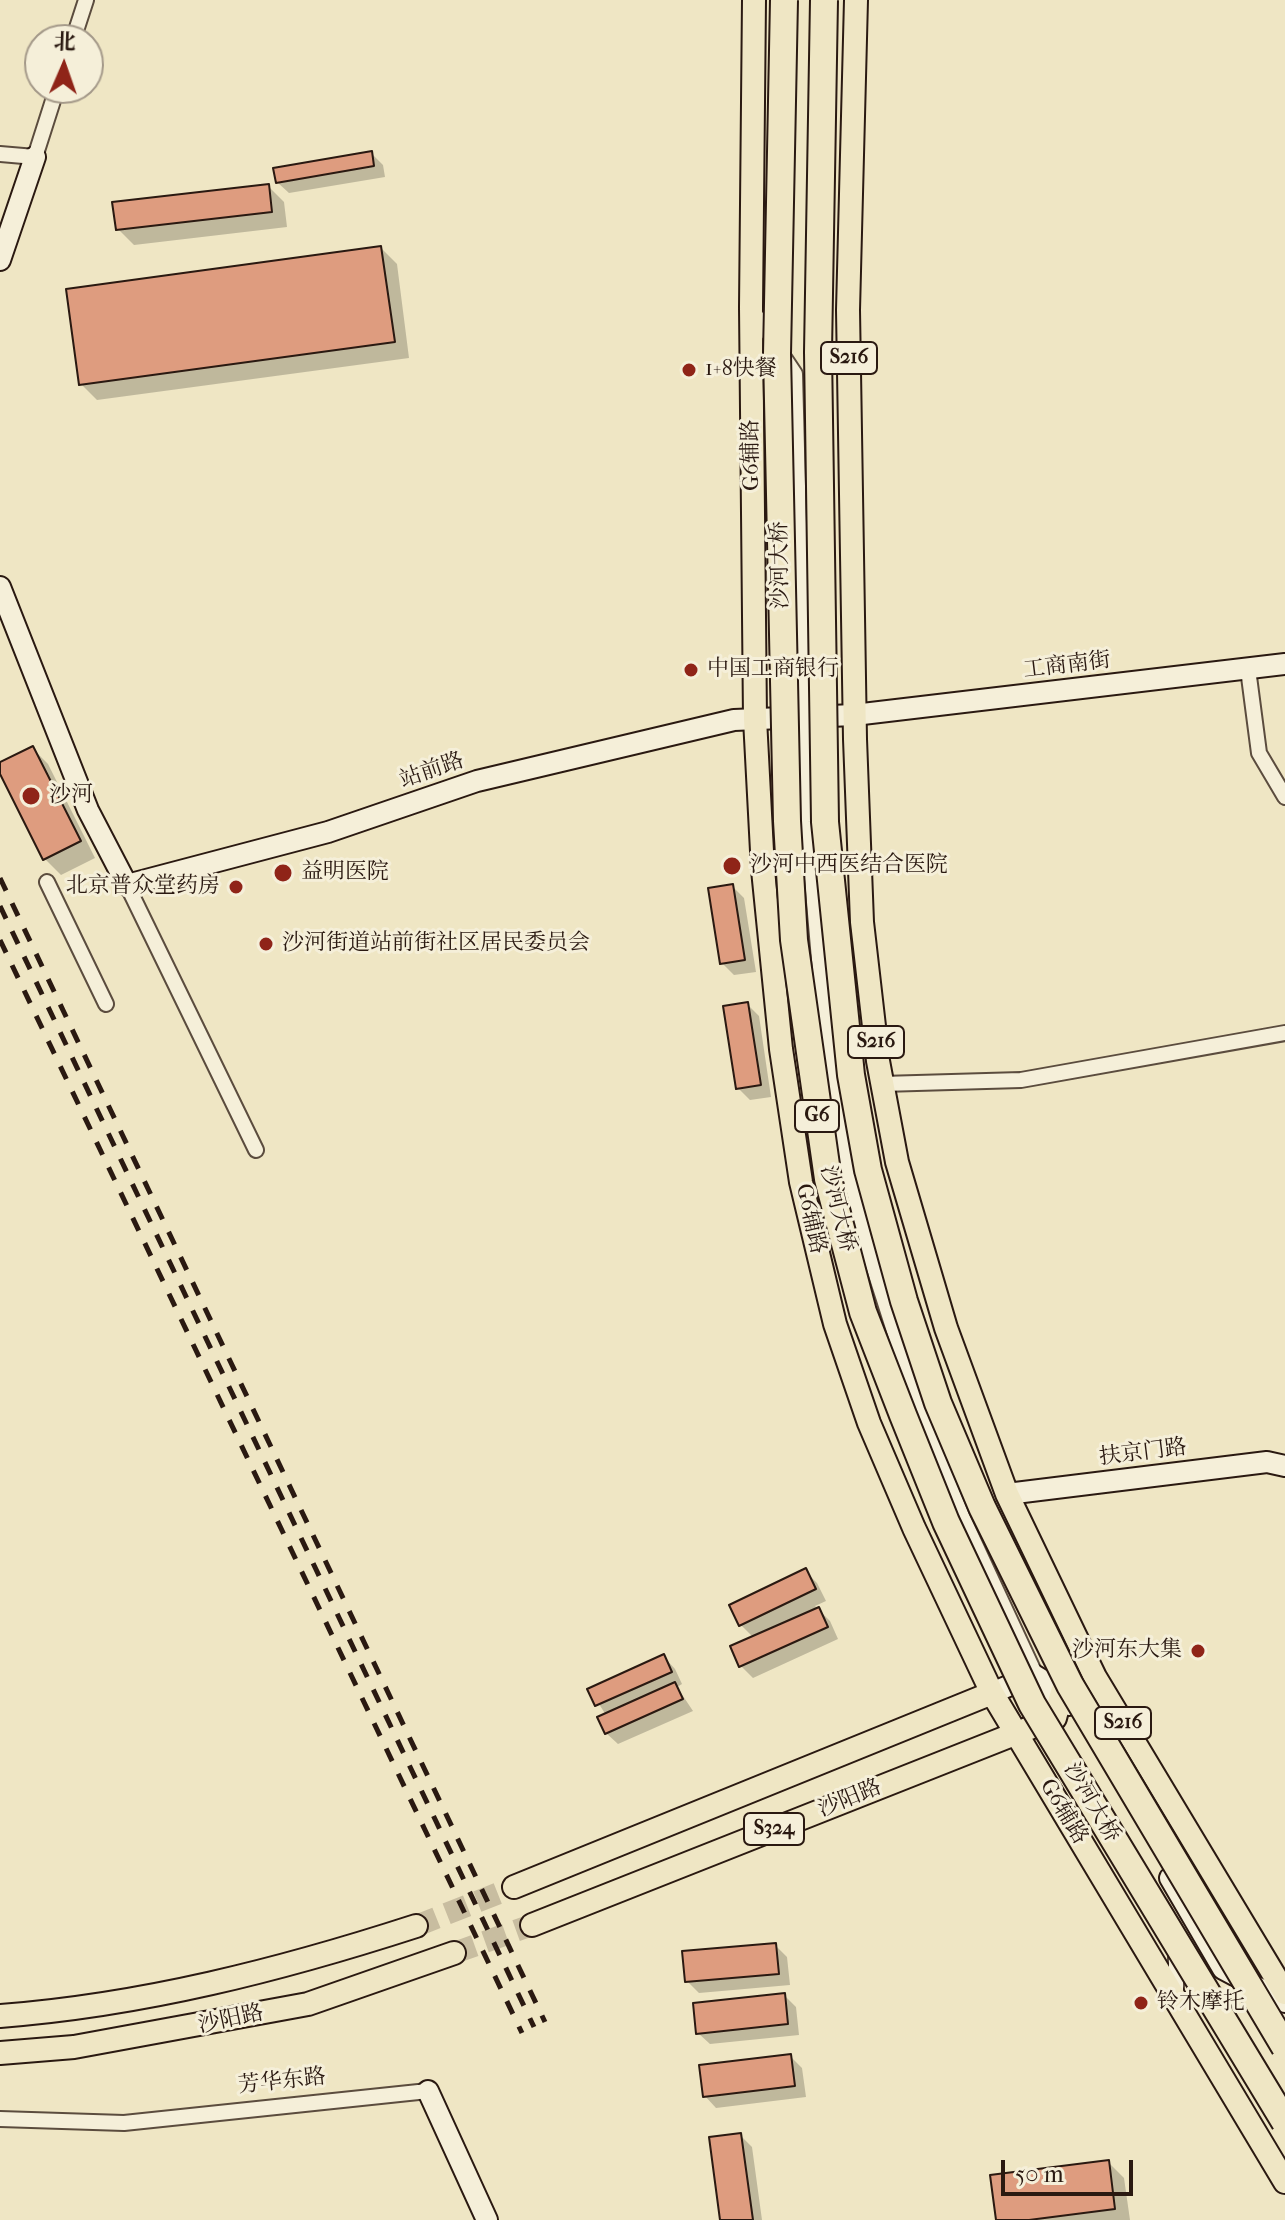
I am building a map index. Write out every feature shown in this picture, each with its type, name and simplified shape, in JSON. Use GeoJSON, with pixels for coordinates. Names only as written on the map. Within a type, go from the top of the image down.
{"type":"FeatureCollection","features":[{"type":"Feature","properties":{"kind":"highway","name":"沙河大桥"},"geometry":{"type":"LineString","coordinates":[[784,0],[777,354],[787,821],[794,940],[828,1179],[863,1312],[903,1415],[946,1522],[1032,1704],[1285,2122]]}},
{"type":"Feature","properties":{"kind":"highway","name":"沙河大桥"},"geometry":{"type":"LineString","coordinates":[[824,0],[818,352],[825,807],[851,1075],[868,1170],[933,1389],[982,1507],[1070,1685],[1285,2047]]}},
{"type":"Feature","properties":{"kind":"main road","name":"G6辅路"},"geometry":{"type":"LineString","coordinates":[[754,0],[751,307],[755,719],[763,870],[781,1049],[801,1182],[835,1324],[869,1423],[914,1528],[992,1693],[1285,2182]]}},
{"type":"Feature","properties":{"kind":"main road","name":"S216"},"geometry":{"type":"LineString","coordinates":[[856,0],[848,310],[854,715],[862,922],[882,1084],[897,1162],[922,1250],[1007,1494],[1095,1677],[1285,1993]]}},
{"type":"Feature","properties":{"kind":"main road"},"geometry":{"type":"LineString","coordinates":[[1055,1718],[1062,1692]]}},
{"type":"Feature","properties":{"kind":"main road","name":"沙阳路"},"geometry":{"type":"LineString","coordinates":[[514,1887],[992,1693]]}},
{"type":"Feature","properties":{"kind":"main road","name":"沙阳路"},"geometry":{"type":"LineString","coordinates":[[532,1925],[1055,1718]]}},
{"type":"Feature","properties":{"kind":"main road","name":"沙阳路"},"geometry":{"type":"LineString","coordinates":[[0,2016],[71,2011],[186,1990],[298,1964],[416,1926]]}},
{"type":"Feature","properties":{"kind":"main road","name":"沙阳路"},"geometry":{"type":"LineString","coordinates":[[0,2053],[88,2045],[308,2004],[454,1953]]}},
{"type":"Feature","properties":{"kind":"street"},"geometry":{"type":"LineString","coordinates":[[78,24],[86,0]]}},
{"type":"Feature","properties":{"kind":"street"},"geometry":{"type":"LineString","coordinates":[[0,260],[52,104]]}},
{"type":"Feature","properties":{"kind":"street"},"geometry":{"type":"LineString","coordinates":[[0,154],[35,157]]}},
{"type":"Feature","properties":{"kind":"street"},"geometry":{"type":"LineString","coordinates":[[751,307],[795,374],[803,717],[816,941],[825,1028],[855,1198],[919,1409],[962,1516],[1055,1718],[1176,1925],[1176,1997]]}},
{"type":"Feature","properties":{"kind":"street"},"geometry":{"type":"LineString","coordinates":[[0,587],[88,810],[256,1150]]}},
{"type":"Feature","properties":{"kind":"street","name":"工商南街"},"geometry":{"type":"LineString","coordinates":[[803,717],[854,715],[1285,664]]}},
{"type":"Feature","properties":{"kind":"street"},"geometry":{"type":"LineString","coordinates":[[1248,669],[1259,753],[1285,797]]}},
{"type":"Feature","properties":{"kind":"street","name":"站前路"},"geometry":{"type":"LineString","coordinates":[[127,885],[328,832],[477,781],[713,724],[803,717]]}},
{"type":"Feature","properties":{"kind":"street"},"geometry":{"type":"LineString","coordinates":[[47,882],[106,1004]]}},
{"type":"Feature","properties":{"kind":"street"},"geometry":{"type":"LineString","coordinates":[[882,1084],[1021,1080],[1285,1033]]}},
{"type":"Feature","properties":{"kind":"street","name":"扶京门路"},"geometry":{"type":"LineString","coordinates":[[1007,1494],[1267,1462],[1285,1466]]}},
{"type":"Feature","properties":{"kind":"street"},"geometry":{"type":"LineString","coordinates":[[1034,1675],[1062,1692],[1223,1969],[1285,2002]]}},
{"type":"Feature","properties":{"kind":"street"},"geometry":{"type":"LineString","coordinates":[[992,1693],[1034,1675]]}},
{"type":"Feature","properties":{"kind":"street"},"geometry":{"type":"LineString","coordinates":[[1135,1817],[1200,1851]]}},
{"type":"Feature","properties":{"kind":"street","name":"芳华东路"},"geometry":{"type":"LineString","coordinates":[[0,2119],[124,2123],[428,2091],[487,2220]]}},
{"type":"Feature","properties":{"kind":"building"},"geometry":{"type":"Polygon","coordinates":[[[372,151],[374,166],[276,183],[273,168],[372,151]]]}},
{"type":"Feature","properties":{"kind":"building"},"geometry":{"type":"Polygon","coordinates":[[[269,184],[272,212],[116,230],[112,202],[269,184]]]}},
{"type":"Feature","properties":{"kind":"building"},"geometry":{"type":"Polygon","coordinates":[[[381,246],[395,342],[79,385],[66,289],[381,246]]]}},
{"type":"Feature","properties":{"kind":"building"},"geometry":{"type":"Polygon","coordinates":[[[33,746],[81,841],[43,860],[0,774],[0,762],[33,746]]]}},
{"type":"Feature","properties":{"kind":"building"},"geometry":{"type":"Polygon","coordinates":[[[733,884],[745,960],[720,964],[708,888],[733,884]]]}},
{"type":"Feature","properties":{"kind":"building"},"geometry":{"type":"Polygon","coordinates":[[[748,1002],[761,1085],[736,1089],[723,1006],[748,1002]]]}},
{"type":"Feature","properties":{"kind":"building"},"geometry":{"type":"Polygon","coordinates":[[[806,1568],[816,1589],[739,1626],[729,1605],[806,1568]]]}},
{"type":"Feature","properties":{"kind":"building"},"geometry":{"type":"Polygon","coordinates":[[[819,1607],[828,1627],[739,1667],[730,1646],[819,1607]]]}},
{"type":"Feature","properties":{"kind":"building"},"geometry":{"type":"Polygon","coordinates":[[[664,1654],[672,1672],[595,1706],[587,1689],[664,1654]]]}},
{"type":"Feature","properties":{"kind":"building"},"geometry":{"type":"Polygon","coordinates":[[[675,1682],[683,1699],[605,1734],[597,1717],[675,1682]]]}},
{"type":"Feature","properties":{"kind":"building"},"geometry":{"type":"Polygon","coordinates":[[[776,1943],[779,1974],[685,1982],[682,1951],[776,1943]]]}},
{"type":"Feature","properties":{"kind":"building"},"geometry":{"type":"Polygon","coordinates":[[[785,1993],[788,2024],[696,2034],[693,2003],[785,1993]]]}},
{"type":"Feature","properties":{"kind":"building"},"geometry":{"type":"Polygon","coordinates":[[[791,2054],[795,2086],[703,2097],[699,2065],[791,2054]]]}},
{"type":"Feature","properties":{"kind":"building"},"geometry":{"type":"Polygon","coordinates":[[[741,2133],[753,2220],[720,2220],[709,2137],[741,2133]]]}},
{"type":"Feature","properties":{"kind":"building"},"geometry":{"type":"Polygon","coordinates":[[[1109,2160],[1115,2209],[1029,2220],[996,2220],[990,2175],[1109,2160]]]}},
{"type":"Feature","properties":{"kind":"tunnel"},"geometry":{"type":"LineString","coordinates":[[416,1926],[514,1887]]}},
{"type":"Feature","properties":{"kind":"tunnel"},"geometry":{"type":"LineString","coordinates":[[454,1953],[532,1925]]}},
{"type":"Feature","properties":{"kind":"railway"},"geometry":{"type":"LineString","coordinates":[[0,878],[545,2022]]}},
{"type":"Feature","properties":{"kind":"railway"},"geometry":{"type":"LineString","coordinates":[[0,906],[534,2027]]}},
{"type":"Feature","properties":{"kind":"railway"},"geometry":{"type":"LineString","coordinates":[[0,940],[522,2033]]}},
{"type":"Feature","properties":{"kind":"place","name":"1+8快餐"},"geometry":{"type":"Point","coordinates":[689,370]}},
{"type":"Feature","properties":{"kind":"place","name":"中国工商银行"},"geometry":{"type":"Point","coordinates":[691,670]}},
{"type":"Feature","properties":{"kind":"place","name":"沙河"},"geometry":{"type":"Point","coordinates":[31,796]}},
{"type":"Feature","properties":{"kind":"place","name":"沙河中西医结合医院"},"geometry":{"type":"Point","coordinates":[732,866]}},
{"type":"Feature","properties":{"kind":"place","name":"益明医院"},"geometry":{"type":"Point","coordinates":[283,873]}},
{"type":"Feature","properties":{"kind":"place","name":"北京普众堂药房"},"geometry":{"type":"Point","coordinates":[236,887]}},
{"type":"Feature","properties":{"kind":"place","name":"沙河街道站前街社区居民委员会"},"geometry":{"type":"Point","coordinates":[266,944]}},
{"type":"Feature","properties":{"kind":"place","name":"沙河东大集"},"geometry":{"type":"Point","coordinates":[1198,1651]}},
{"type":"Feature","properties":{"kind":"place","name":"铃木摩托"},"geometry":{"type":"Point","coordinates":[1141,2003]}}]}
